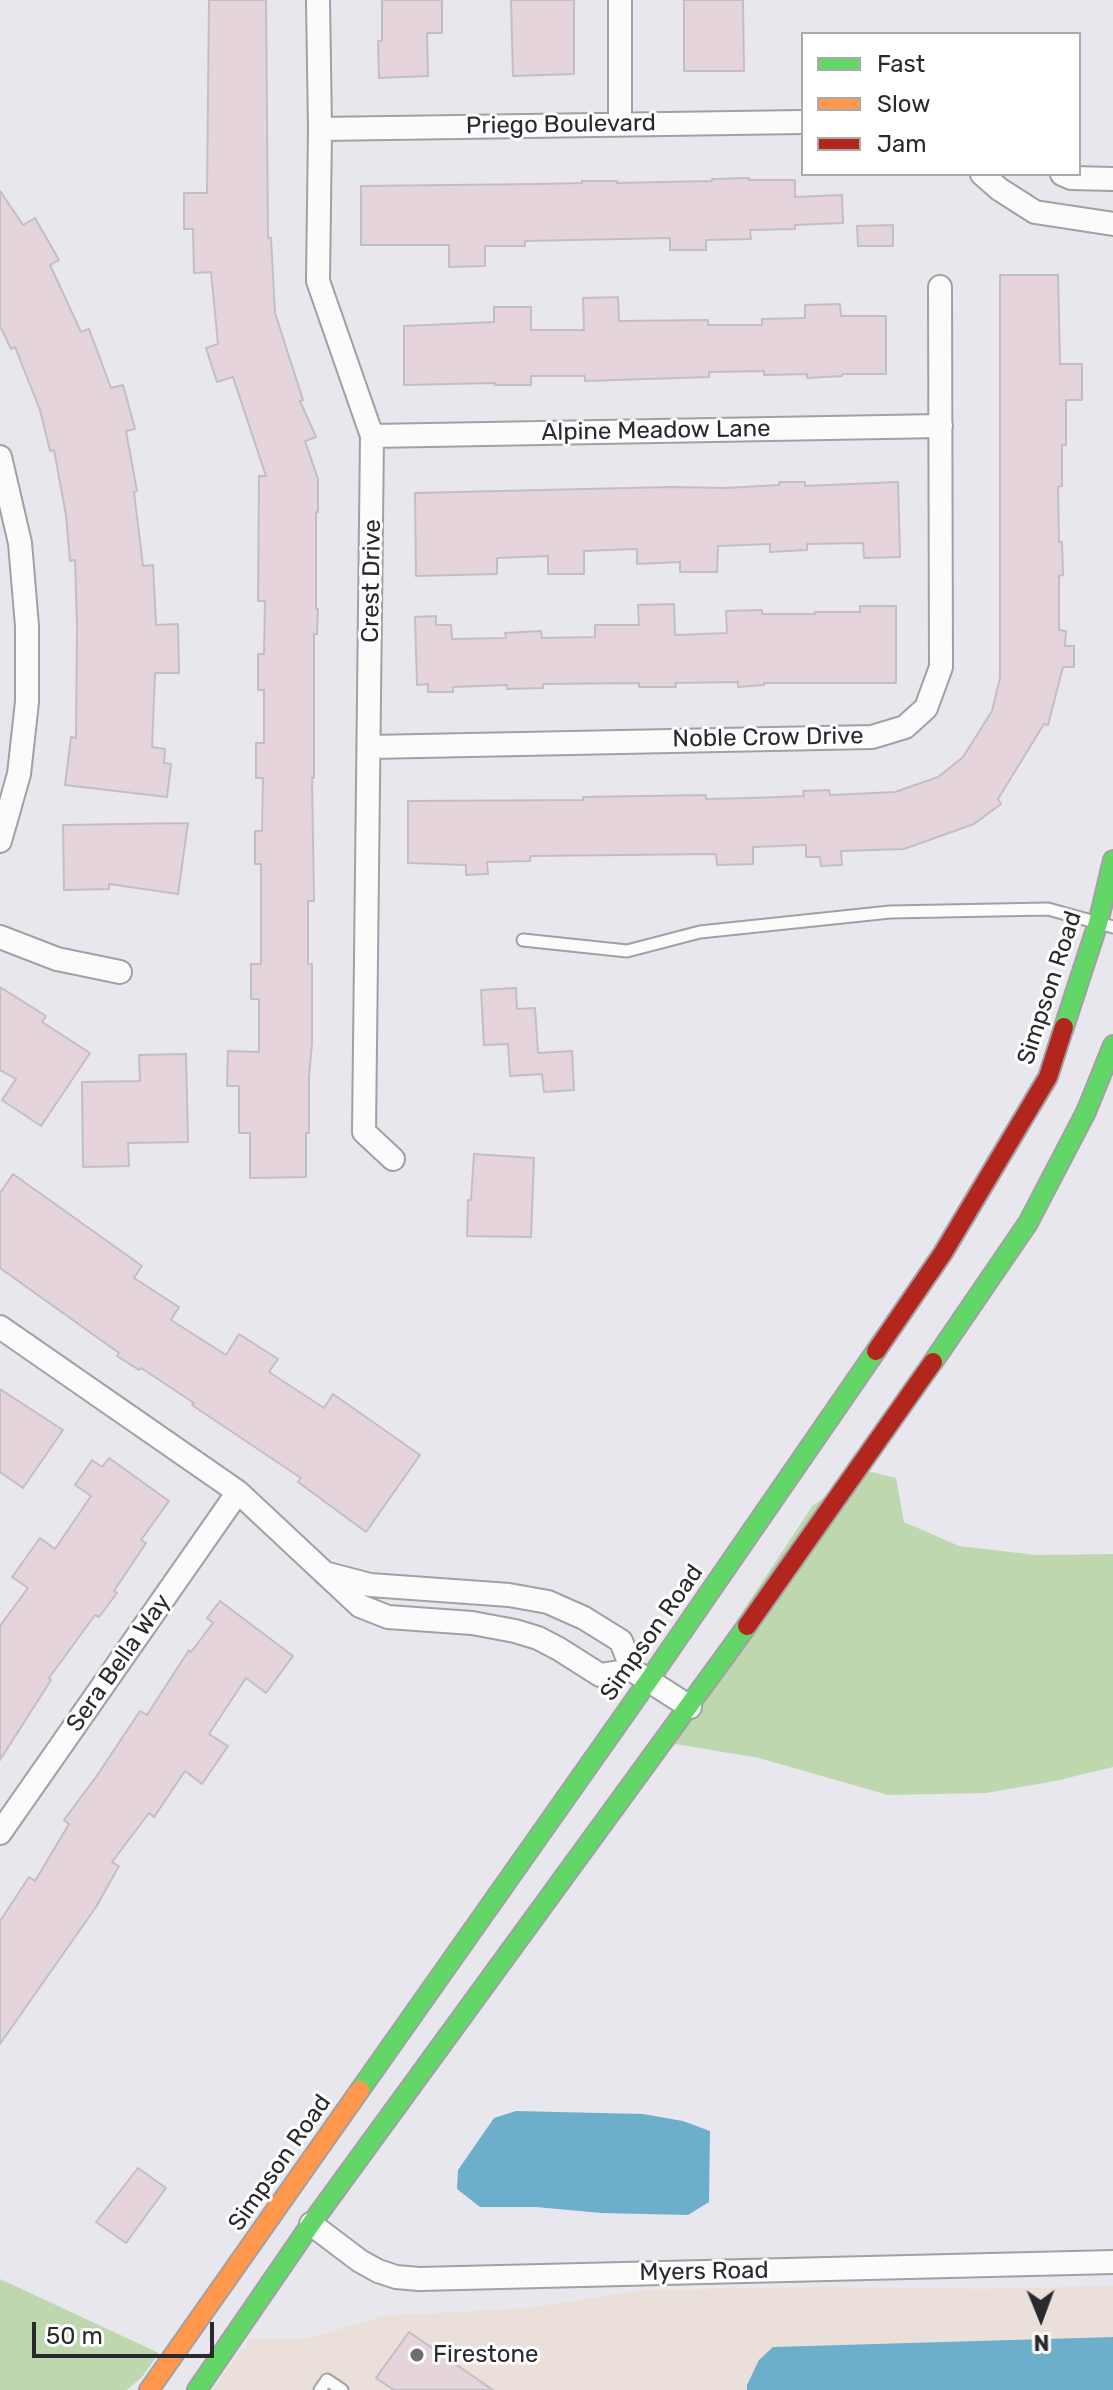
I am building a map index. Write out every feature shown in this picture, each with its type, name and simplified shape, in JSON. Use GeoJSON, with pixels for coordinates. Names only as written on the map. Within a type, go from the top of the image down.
{"type":"FeatureCollection","features":[{"type":"Feature","properties":{"kind":"main road","name":"Simpson Road"},"geometry":{"type":"LineString","coordinates":[[149,2390],[317,2152],[641,1675],[943,1253],[1048,1077],[1106,925],[1113,860]]}},
{"type":"Feature","properties":{"kind":"main road"},"geometry":{"type":"LineString","coordinates":[[197,2390],[311,2224],[690,1707],[959,1325],[1028,1223],[1086,1112],[1113,1045]]}},
{"type":"Feature","properties":{"kind":"main road"},"geometry":{"type":"LineString","coordinates":[[311,2224],[308,2189],[317,2152]]}},
{"type":"Feature","properties":{"kind":"main road"},"geometry":{"type":"LineString","coordinates":[[235,2269],[242,2294],[237,2333]]}},
{"type":"Feature","properties":{"kind":"street","name":"Crest Drive"},"geometry":{"type":"LineString","coordinates":[[318,0],[318,281],[372,436],[364,1132],[393,1159]]}},
{"type":"Feature","properties":{"kind":"street"},"geometry":{"type":"LineString","coordinates":[[620,0],[620,124]]}},
{"type":"Feature","properties":{"kind":"street","name":"Priego Boulevard"},"geometry":{"type":"LineString","coordinates":[[320,129],[801,122]]}},
{"type":"Feature","properties":{"kind":"street"},"geometry":{"type":"LineString","coordinates":[[984,176],[1035,212],[1113,224]]}},
{"type":"Feature","properties":{"kind":"street"},"geometry":{"type":"LineString","coordinates":[[1066,176],[1113,179]]}},
{"type":"Feature","properties":{"kind":"street","name":"Noble Crow Drive"},"geometry":{"type":"LineString","coordinates":[[370,747],[872,737],[905,727],[926,708],[941,667],[940,287]]}},
{"type":"Feature","properties":{"kind":"street","name":"Alpine Meadow Lane"},"geometry":{"type":"LineString","coordinates":[[372,436],[941,426]]}},
{"type":"Feature","properties":{"kind":"street"},"geometry":{"type":"LineString","coordinates":[[0,457],[20,543],[27,626],[27,702],[19,774],[0,841]]}},
{"type":"Feature","properties":{"kind":"street"},"geometry":{"type":"LineString","coordinates":[[0,937],[57,959],[120,972]]}},
{"type":"Feature","properties":{"kind":"street"},"geometry":{"type":"LineString","coordinates":[[0,1327],[238,1492],[360,1606],[388,1617],[472,1623],[515,1631],[538,1638],[600,1675],[641,1675]]}},
{"type":"Feature","properties":{"kind":"street","name":"Sera Bella Way"},"geometry":{"type":"LineString","coordinates":[[0,1833],[238,1492]]}},
{"type":"Feature","properties":{"kind":"street"},"geometry":{"type":"LineString","coordinates":[[327,1573],[370,1585],[509,1595],[548,1602],[584,1618],[621,1641],[641,1675],[690,1707]]}},
{"type":"Feature","properties":{"kind":"street","name":"Myers Road"},"geometry":{"type":"LineString","coordinates":[[311,2224],[378,2271],[396,2277],[419,2279],[1113,2262]]}},
{"type":"Feature","properties":{"kind":"lane"},"geometry":{"type":"LineString","coordinates":[[523,940],[627,951],[700,932],[890,912],[1048,909],[1106,925]]}},
{"type":"Feature","properties":{"kind":"lane"},"geometry":{"type":"LineString","coordinates":[[320,2390],[327,2380],[342,2390]]}},
{"type":"Feature","properties":{"kind":"shaded area"},"geometry":{"type":"Polygon","coordinates":[[[1113,2286],[1113,2337],[773,2347],[747,2385],[747,2390],[213,2390],[242,2349],[247,2349],[248,2339],[306,2339],[383,2316],[529,2308],[643,2290],[1113,2286]]]}},
{"type":"Feature","properties":{"kind":"green space"},"geometry":{"type":"Polygon","coordinates":[[[867,1471],[896,1478],[904,1522],[959,1546],[1036,1555],[1113,1554],[1113,1767],[986,1793],[888,1795],[759,1758],[657,1741],[813,1505],[867,1471]]]}},
{"type":"Feature","properties":{"kind":"green space"},"geometry":{"type":"Polygon","coordinates":[[[0,2279],[159,2353],[142,2377],[127,2390],[0,2390],[0,2279]]]}},
{"type":"Feature","properties":{"kind":"water"},"geometry":{"type":"Polygon","coordinates":[[[516,2111],[643,2114],[683,2121],[710,2131],[709,2202],[688,2215],[480,2207],[457,2189],[458,2170],[494,2118],[516,2111]]]}},
{"type":"Feature","properties":{"kind":"water"},"geometry":{"type":"Polygon","coordinates":[[[1113,2337],[1113,2390],[747,2390],[759,2360],[773,2347],[1113,2337]]]}},
{"type":"Feature","properties":{"kind":"building"},"geometry":{"type":"Polygon","coordinates":[[[209,0],[266,0],[268,238],[271,238],[275,313],[303,400],[300,401],[316,437],[305,441],[318,479],[318,609],[317,634],[314,634],[312,778],[314,901],[308,901],[312,1043],[306,1177],[250,1178],[250,1133],[239,1133],[239,1086],[227,1086],[228,1051],[259,1052],[259,999],[251,999],[251,964],[261,964],[261,864],[255,864],[255,831],[262,831],[263,778],[256,778],[256,743],[264,743],[264,690],[258,690],[258,654],[264,654],[265,601],[258,601],[259,476],[266,476],[233,377],[217,382],[206,348],[218,344],[211,272],[194,273],[193,229],[184,229],[184,193],[207,193],[209,0]]]}},
{"type":"Feature","properties":{"kind":"building"},"geometry":{"type":"Polygon","coordinates":[[[382,0],[442,0],[442,33],[427,33],[428,76],[379,78],[378,41],[382,41],[382,0]]]}},
{"type":"Feature","properties":{"kind":"building"},"geometry":{"type":"Polygon","coordinates":[[[511,0],[574,0],[574,74],[513,76],[511,0]]]}},
{"type":"Feature","properties":{"kind":"building"},"geometry":{"type":"Polygon","coordinates":[[[684,0],[743,0],[744,71],[684,71],[684,0]]]}},
{"type":"Feature","properties":{"kind":"building"},"geometry":{"type":"Polygon","coordinates":[[[749,178],[795,180],[795,197],[842,195],[843,223],[750,230],[751,239],[706,240],[706,250],[670,250],[670,238],[525,241],[525,246],[485,246],[485,266],[449,267],[449,245],[361,245],[361,186],[749,178]]]}},
{"type":"Feature","properties":{"kind":"building"},"geometry":{"type":"Polygon","coordinates":[[[0,191],[23,225],[35,218],[59,260],[50,265],[81,332],[89,329],[111,388],[123,385],[135,429],[126,431],[137,491],[134,492],[143,566],[153,565],[156,625],[178,624],[179,673],[155,673],[152,747],[165,749],[164,763],[171,764],[167,797],[65,785],[71,737],[76,738],[75,560],[70,561],[66,515],[54,450],[50,451],[40,410],[15,347],[11,349],[0,326],[0,191]]]}},
{"type":"Feature","properties":{"kind":"building"},"geometry":{"type":"Polygon","coordinates":[[[893,225],[893,246],[858,246],[857,226],[893,225]]]}},
{"type":"Feature","properties":{"kind":"building"},"geometry":{"type":"Polygon","coordinates":[[[1000,275],[1058,275],[1060,364],[1082,364],[1082,400],[1066,400],[1066,445],[1062,445],[1062,486],[1058,487],[1063,575],[1059,576],[1059,630],[1066,631],[1065,646],[1074,646],[1074,667],[1063,667],[1048,725],[1044,724],[998,799],[1001,804],[974,824],[904,849],[841,851],[842,865],[821,866],[820,857],[806,857],[806,845],[753,847],[753,864],[717,865],[716,854],[530,856],[530,861],[487,862],[488,874],[466,875],[466,865],[408,863],[408,801],[583,800],[583,797],[706,795],[706,799],[804,796],[803,791],[829,790],[830,795],[895,792],[938,777],[963,757],[992,711],[1000,678],[1000,275]]]}},
{"type":"Feature","properties":{"kind":"building"},"geometry":{"type":"Polygon","coordinates":[[[618,297],[619,321],[708,320],[708,325],[762,325],[762,319],[805,318],[805,305],[840,304],[841,316],[886,316],[886,374],[807,378],[807,374],[764,375],[764,371],[709,372],[709,377],[585,381],[585,376],[531,376],[531,385],[404,385],[404,326],[494,322],[494,307],[531,307],[531,330],[584,330],[583,298],[618,297]]]}},
{"type":"Feature","properties":{"kind":"building"},"geometry":{"type":"Polygon","coordinates":[[[779,482],[805,482],[805,486],[898,482],[900,557],[864,558],[863,543],[807,544],[807,550],[770,552],[770,544],[718,546],[717,572],[680,572],[680,562],[637,564],[637,549],[584,551],[584,574],[548,574],[548,556],[497,558],[497,574],[416,576],[415,493],[726,488],[779,485],[779,482]]]}},
{"type":"Feature","properties":{"kind":"building"},"geometry":{"type":"Polygon","coordinates":[[[674,604],[675,635],[727,633],[726,611],[815,614],[860,612],[860,606],[896,606],[896,683],[764,683],[738,687],[738,682],[675,683],[676,687],[639,687],[639,683],[543,684],[543,688],[507,689],[507,685],[453,687],[453,692],[428,692],[428,684],[417,685],[415,617],[436,616],[436,625],[451,625],[452,639],[506,638],[505,633],[541,631],[542,638],[595,637],[595,625],[639,625],[638,605],[674,604]]]}},
{"type":"Feature","properties":{"kind":"building"},"geometry":{"type":"Polygon","coordinates":[[[188,823],[178,894],[109,884],[109,889],[64,890],[63,825],[188,823]]]}},
{"type":"Feature","properties":{"kind":"building"},"geometry":{"type":"Polygon","coordinates":[[[0,987],[46,1016],[42,1022],[90,1053],[41,1126],[2,1100],[16,1079],[0,1070],[0,987]]]}},
{"type":"Feature","properties":{"kind":"building"},"geometry":{"type":"Polygon","coordinates":[[[516,988],[517,1009],[535,1008],[538,1053],[572,1051],[574,1090],[544,1092],[542,1074],[510,1076],[508,1044],[484,1045],[481,990],[516,988]]]}},
{"type":"Feature","properties":{"kind":"building"},"geometry":{"type":"Polygon","coordinates":[[[186,1054],[188,1142],[128,1143],[129,1166],[83,1167],[82,1082],[140,1081],[139,1055],[186,1054]]]}},
{"type":"Feature","properties":{"kind":"building"},"geometry":{"type":"Polygon","coordinates":[[[474,1154],[534,1158],[531,1237],[467,1236],[474,1154]]]}},
{"type":"Feature","properties":{"kind":"building"},"geometry":{"type":"Polygon","coordinates":[[[13,1174],[142,1266],[134,1278],[179,1307],[171,1320],[226,1355],[239,1334],[278,1359],[269,1372],[324,1408],[333,1394],[420,1455],[366,1532],[298,1482],[301,1478],[192,1405],[194,1403],[117,1356],[119,1353],[0,1268],[0,1193],[13,1174]]]}},
{"type":"Feature","properties":{"kind":"building"},"geometry":{"type":"Polygon","coordinates":[[[0,1389],[63,1430],[23,1488],[0,1472],[0,1389]]]}},
{"type":"Feature","properties":{"kind":"building"},"geometry":{"type":"Polygon","coordinates":[[[109,1458],[169,1501],[141,1540],[146,1543],[114,1591],[117,1593],[99,1617],[95,1615],[49,1678],[51,1680],[0,1760],[0,1626],[28,1588],[12,1577],[40,1538],[55,1549],[91,1496],[75,1485],[92,1460],[102,1467],[109,1458]]]}},
{"type":"Feature","properties":{"kind":"building"},"geometry":{"type":"Polygon","coordinates":[[[220,1601],[293,1656],[266,1693],[246,1678],[209,1734],[228,1746],[202,1784],[185,1771],[154,1817],[149,1813],[112,1862],[119,1866],[96,1907],[0,2044],[0,1921],[29,1877],[35,1881],[69,1824],[64,1820],[140,1711],[147,1715],[189,1650],[191,1652],[213,1623],[207,1618],[220,1601]]]}},
{"type":"Feature","properties":{"kind":"building"},"geometry":{"type":"Polygon","coordinates":[[[138,2168],[166,2188],[126,2243],[96,2222],[138,2168]]]}},
{"type":"Feature","properties":{"kind":"building","name":"Firestone"},"geometry":{"type":"Polygon","coordinates":[[[409,2332],[493,2390],[394,2390],[376,2378],[409,2332]]]}},
{"type":"Feature","properties":{"kind":"traffic: fast"},"geometry":{"type":"LineString","coordinates":[[1064,1027],[1098,923],[1113,860]]}},
{"type":"Feature","properties":{"kind":"traffic: fast"},"geometry":{"type":"LineString","coordinates":[[933,1362],[1028,1223],[1086,1112],[1113,1045]]}},
{"type":"Feature","properties":{"kind":"traffic: fast"},"geometry":{"type":"LineString","coordinates":[[360,2090],[876,1351]]}},
{"type":"Feature","properties":{"kind":"traffic: fast"},"geometry":{"type":"LineString","coordinates":[[197,2390],[311,2224],[747,1626]]}},
{"type":"Feature","properties":{"kind":"traffic: slow"},"geometry":{"type":"LineString","coordinates":[[149,2390],[360,2090]]}},
{"type":"Feature","properties":{"kind":"traffic: jam"},"geometry":{"type":"LineString","coordinates":[[876,1351],[943,1253],[1048,1077],[1064,1027]]}},
{"type":"Feature","properties":{"kind":"traffic: jam"},"geometry":{"type":"LineString","coordinates":[[747,1626],[933,1362]]}},
{"type":"Feature","properties":{"kind":"place","name":"Firestone"},"geometry":{"type":"Point","coordinates":[417,2355]}}]}
